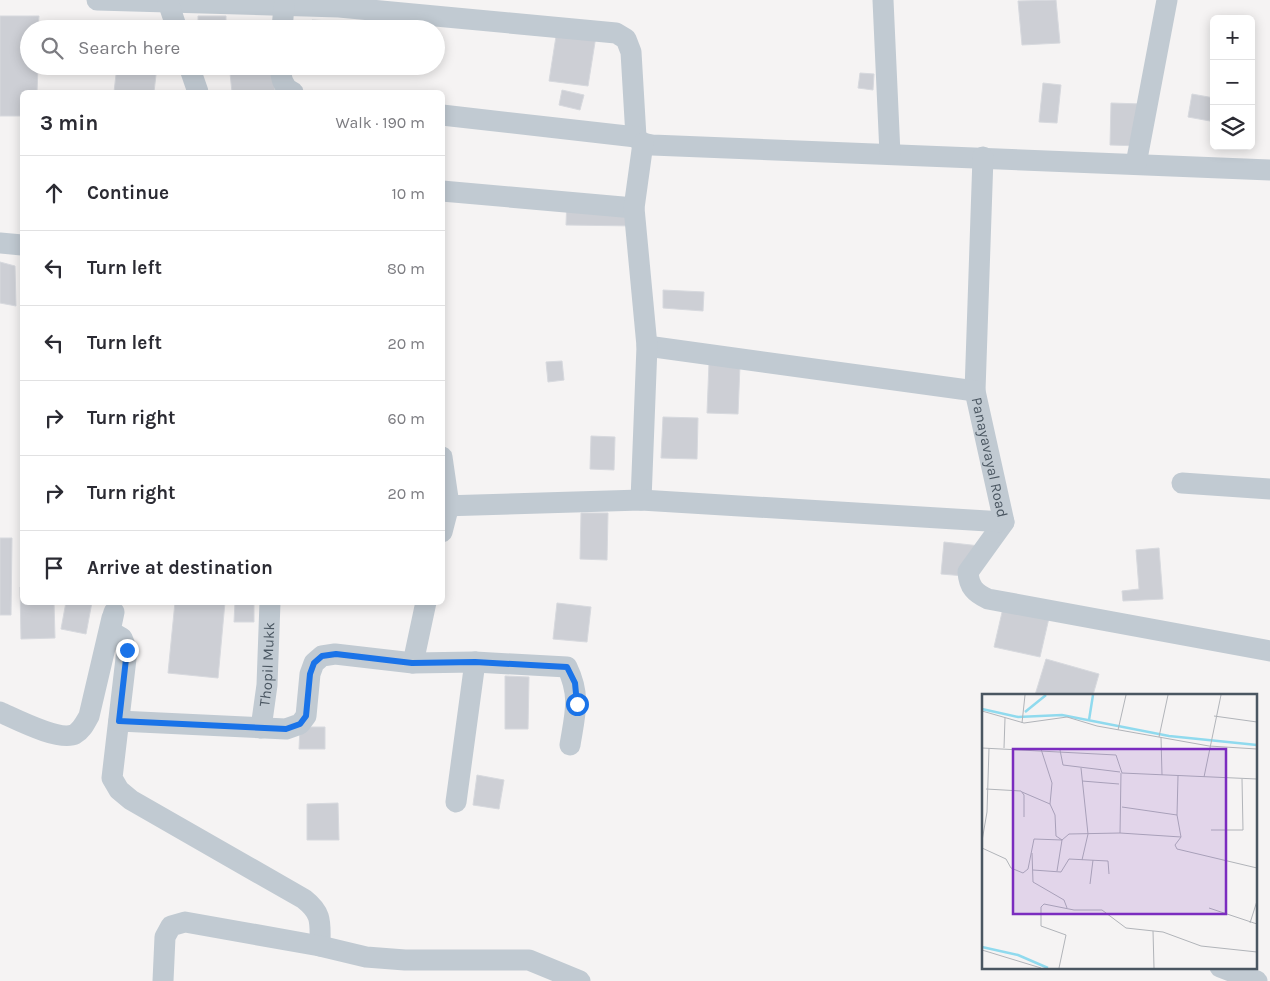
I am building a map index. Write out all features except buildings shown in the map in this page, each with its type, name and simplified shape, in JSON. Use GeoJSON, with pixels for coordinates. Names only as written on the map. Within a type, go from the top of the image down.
{"type":"FeatureCollection","features":[{"type":"Feature","properties":{"kind":"street"},"geometry":{"type":"LineString","coordinates":[[97,0],[339,7],[616,33],[626,39],[630,52],[640,140],[634,208],[647,346],[641,500]]}},
{"type":"Feature","properties":{"kind":"street"},"geometry":{"type":"LineString","coordinates":[[883,0],[890,154]]}},
{"type":"Feature","properties":{"kind":"street"},"geometry":{"type":"LineString","coordinates":[[1136,164],[1167,0]]}},
{"type":"Feature","properties":{"kind":"street"},"geometry":{"type":"LineString","coordinates":[[168,2],[174,20]]}},
{"type":"Feature","properties":{"kind":"street"},"geometry":{"type":"LineString","coordinates":[[283,20],[284,6]]}},
{"type":"Feature","properties":{"kind":"street"},"geometry":{"type":"LineString","coordinates":[[192,75],[197,90]]}},
{"type":"Feature","properties":{"kind":"street"},"geometry":{"type":"LineString","coordinates":[[281,75],[287,90]]}},
{"type":"Feature","properties":{"kind":"street"},"geometry":{"type":"LineString","coordinates":[[445,115],[640,140],[652,145],[1270,170]]}},
{"type":"Feature","properties":{"kind":"street","name":"Panayavayal Road"},"geometry":{"type":"LineString","coordinates":[[983,157],[975,391],[1004,522],[968,572],[969,584],[978,594],[988,599],[1270,651]]}},
{"type":"Feature","properties":{"kind":"street"},"geometry":{"type":"LineString","coordinates":[[445,192],[634,208]]}},
{"type":"Feature","properties":{"kind":"street"},"geometry":{"type":"LineString","coordinates":[[0,244],[20,244]]}},
{"type":"Feature","properties":{"kind":"street"},"geometry":{"type":"LineString","coordinates":[[647,346],[975,391]]}},
{"type":"Feature","properties":{"kind":"street"},"geometry":{"type":"LineString","coordinates":[[1182,483],[1270,489]]}},
{"type":"Feature","properties":{"kind":"street"},"geometry":{"type":"LineString","coordinates":[[446,506],[641,500],[1004,522]]}},
{"type":"Feature","properties":{"kind":"street","name":"Thopil Mukk"},"geometry":{"type":"LineString","coordinates":[[261,728],[267,685],[270,605]]}},
{"type":"Feature","properties":{"kind":"street"},"geometry":{"type":"LineString","coordinates":[[412,663],[425,605]]}},
{"type":"Feature","properties":{"kind":"street"},"geometry":{"type":"LineString","coordinates":[[0,712],[62,737],[74,735],[83,728],[89,716],[114,607]]}},
{"type":"Feature","properties":{"kind":"street"},"geometry":{"type":"LineString","coordinates":[[114,607],[110,631],[122,638],[127,650],[112,778],[119,790],[131,800],[314,906],[320,917],[320,946]]}},
{"type":"Feature","properties":{"kind":"street"},"geometry":{"type":"LineString","coordinates":[[119,721],[286,729],[300,724],[306,716],[310,674],[314,663],[322,656],[336,654],[412,663],[475,662],[567,667],[575,683],[577,704],[570,744]]}},
{"type":"Feature","properties":{"kind":"street"},"geometry":{"type":"LineString","coordinates":[[456,802],[475,662]]}},
{"type":"Feature","properties":{"kind":"street"},"geometry":{"type":"LineString","coordinates":[[163,981],[165,937],[171,926],[185,922],[320,946],[366,957],[405,960],[529,960],[580,981]]}},
{"type":"Feature","properties":{"kind":"street"},"geometry":{"type":"LineString","coordinates":[[1223,968],[1258,981]]}},
{"type":"Feature","properties":{"kind":"route"},"geometry":{"type":"LineString","coordinates":[[127,650],[119,721],[286,729],[300,724],[306,716],[310,674],[314,663],[322,656],[336,654],[412,663],[475,662],[567,667],[575,683],[577,704]]}}]}
